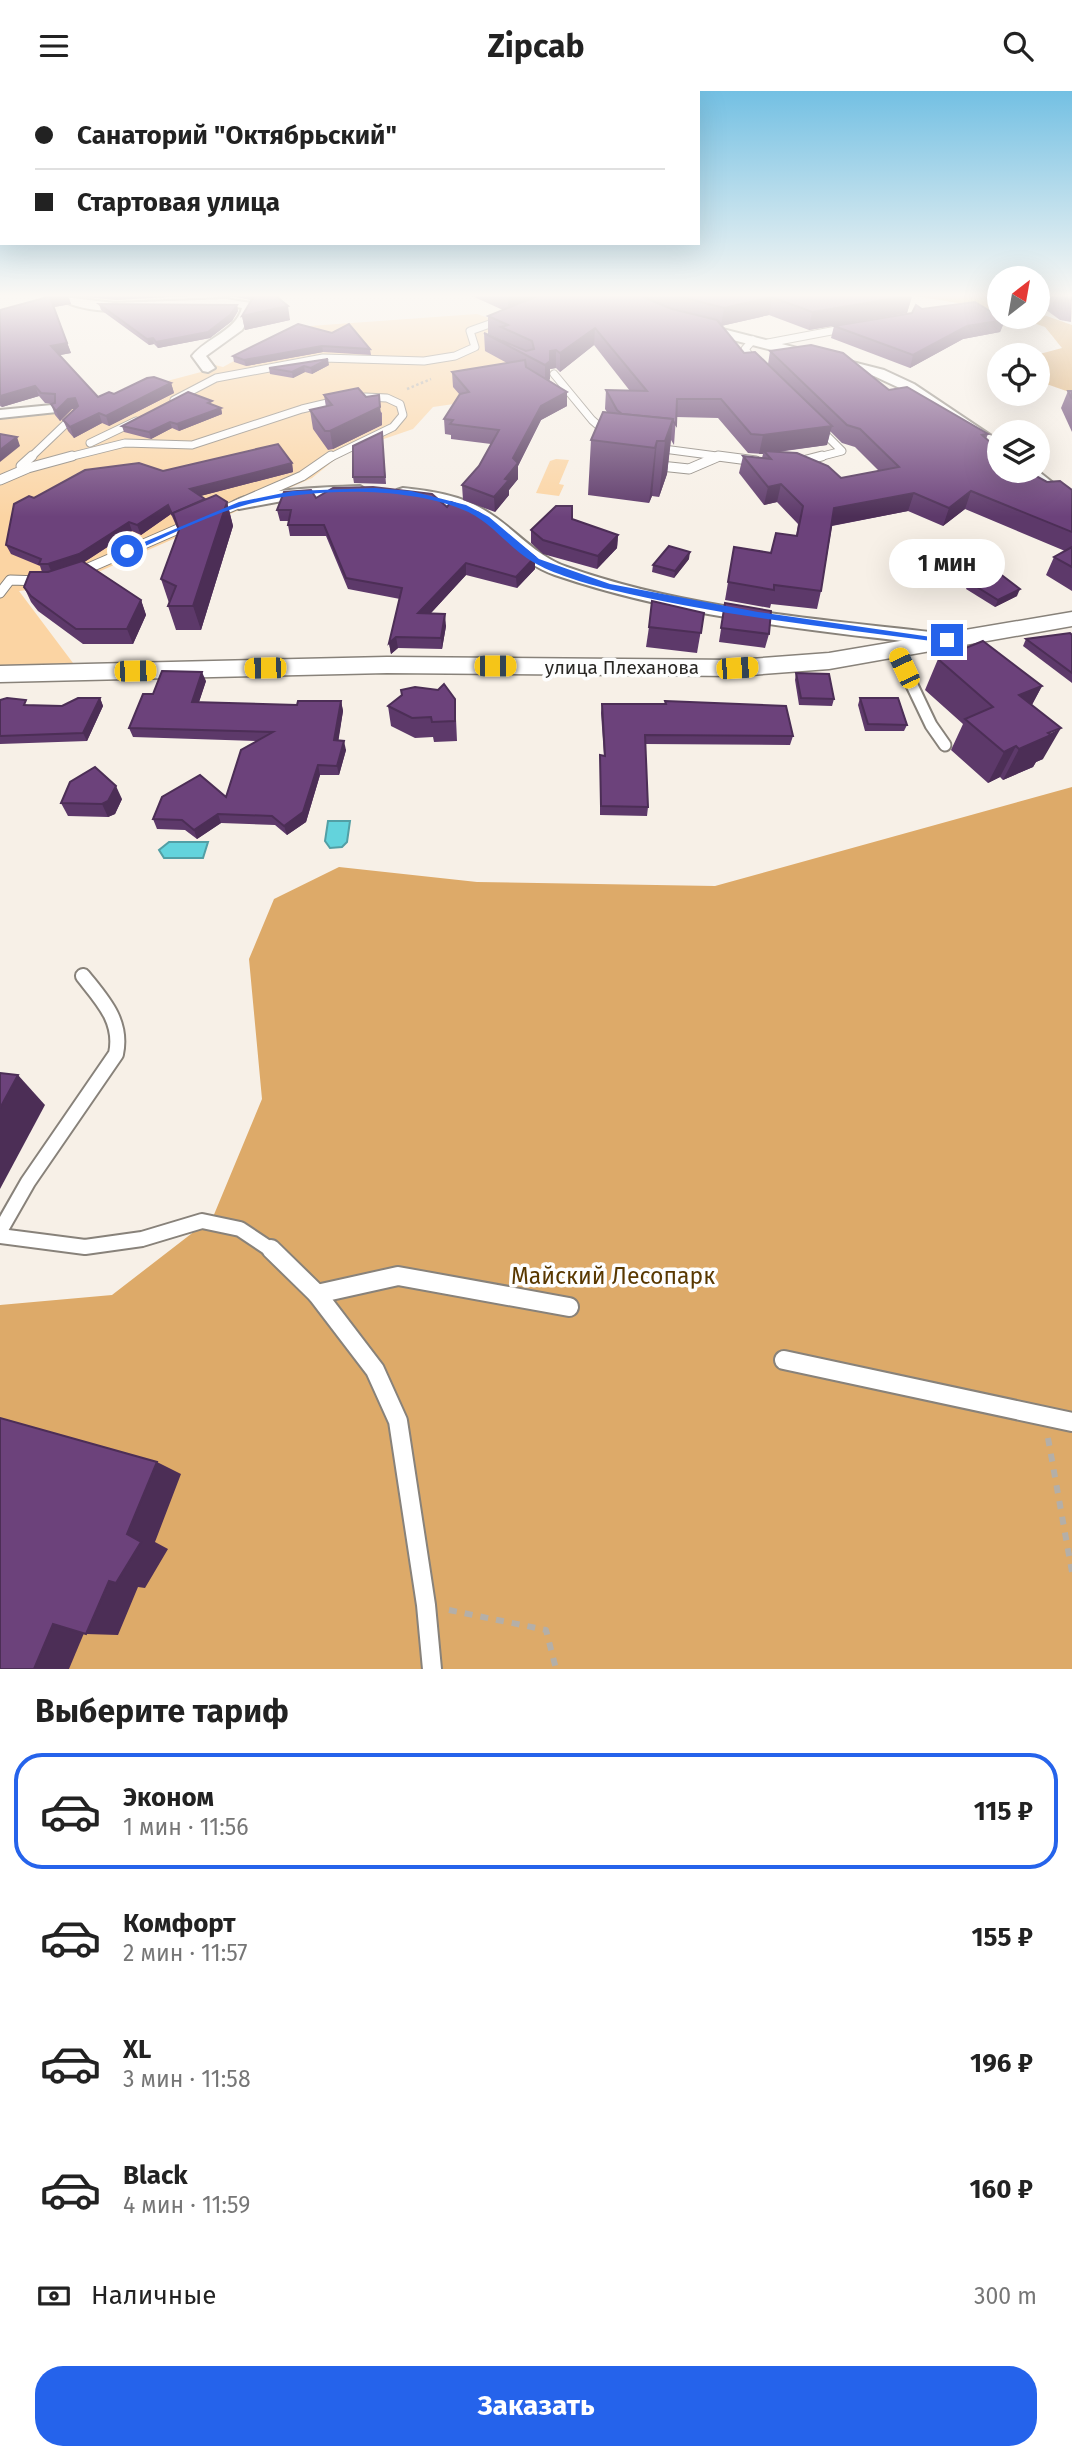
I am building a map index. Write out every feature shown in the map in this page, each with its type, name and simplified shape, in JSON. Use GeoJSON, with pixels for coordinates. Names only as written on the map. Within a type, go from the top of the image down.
{"type":"FeatureCollection","features":[{"type":"Feature","properties":{"kind":"street"},"geometry":{"type":"LineString","coordinates":[[209,370],[212,373]]}},
{"type":"Feature","properties":{"kind":"street"},"geometry":{"type":"LineString","coordinates":[[867,370],[909,387],[987,440]]}},
{"type":"Feature","properties":{"kind":"street"},"geometry":{"type":"LineString","coordinates":[[0,414],[52,409]]}},
{"type":"Feature","properties":{"kind":"street"},"geometry":{"type":"LineString","coordinates":[[1043,483],[1072,506]]}},
{"type":"Feature","properties":{"kind":"street"},"geometry":{"type":"LineString","coordinates":[[239,504],[293,494],[381,491],[437,498],[486,518],[536,560],[608,586],[758,615],[947,640]]}},
{"type":"Feature","properties":{"kind":"street","name":"улица Плеханова"},"geometry":{"type":"LineString","coordinates":[[0,674],[387,665],[737,668],[829,661],[947,640],[1030,629],[1072,619]]}},
{"type":"Feature","properties":{"kind":"lane"},"geometry":{"type":"LineString","coordinates":[[162,407],[212,373],[237,370]]}},
{"type":"Feature","properties":{"kind":"lane"},"geometry":{"type":"LineString","coordinates":[[761,370],[765,374]]}},
{"type":"Feature","properties":{"kind":"lane"},"geometry":{"type":"LineString","coordinates":[[554,374],[592,420],[609,435],[619,438]]}},
{"type":"Feature","properties":{"kind":"lane"},"geometry":{"type":"LineString","coordinates":[[15,471],[121,443],[169,449],[190,446],[252,428],[316,404],[356,397],[387,398],[400,404],[403,415],[393,427],[336,453],[302,476],[66,576]]}},
{"type":"Feature","properties":{"kind":"lane"},"geometry":{"type":"LineString","coordinates":[[76,455],[85,445],[150,413]]}},
{"type":"Feature","properties":{"kind":"lane"},"geometry":{"type":"LineString","coordinates":[[0,480],[15,471],[76,414]]}},
{"type":"Feature","properties":{"kind":"lane"},"geometry":{"type":"LineString","coordinates":[[789,464],[842,451],[813,422]]}},
{"type":"Feature","properties":{"kind":"lane"},"geometry":{"type":"LineString","coordinates":[[652,447],[765,462]]}},
{"type":"Feature","properties":{"kind":"lane"},"geometry":{"type":"LineString","coordinates":[[637,463],[689,469],[717,457]]}},
{"type":"Feature","properties":{"kind":"lane"},"geometry":{"type":"LineString","coordinates":[[0,593],[10,580],[53,580]]}},
{"type":"Feature","properties":{"kind":"lane"},"geometry":{"type":"LineString","coordinates":[[895,649],[931,725],[945,745]]}},
{"type":"Feature","properties":{"kind":"lane"},"geometry":{"type":"LineString","coordinates":[[83,976],[117,1021],[121,1040],[116,1054],[29,1182],[0,1233],[86,1247],[142,1239],[202,1221],[240,1229],[282,1257],[317,1294],[375,1370],[398,1421],[426,1605],[432,1669]]}},
{"type":"Feature","properties":{"kind":"lane"},"geometry":{"type":"LineString","coordinates":[[317,1294],[398,1276],[569,1307]]}},
{"type":"Feature","properties":{"kind":"lane"},"geometry":{"type":"LineString","coordinates":[[785,1360],[1072,1422]]}},
{"type":"Feature","properties":{"kind":"path"},"geometry":{"type":"LineString","coordinates":[[387,398],[436,377]]}},
{"type":"Feature","properties":{"kind":"path"},"geometry":{"type":"LineString","coordinates":[[1044,1418],[1072,1572]]}},
{"type":"Feature","properties":{"kind":"path"},"geometry":{"type":"LineString","coordinates":[[426,1605],[546,1630],[556,1669]]}},
{"type":"Feature","properties":{"kind":"shaded area"},"geometry":{"type":"Polygon","coordinates":[[[206,370],[518,370],[461,403],[433,407],[413,429],[343,453],[312,478],[80,580],[19,591],[76,667],[0,666],[0,417],[62,409],[206,370]]]}},
{"type":"Feature","properties":{"kind":"shaded area"},"geometry":{"type":"Polygon","coordinates":[[[569,460],[559,484],[564,485],[559,496],[536,493],[550,461],[569,460]]]}},
{"type":"Feature","properties":{"kind":"green space"},"geometry":{"type":"Polygon","coordinates":[[[1050,370],[1072,370],[1072,393],[1050,385],[1050,370]]]}},
{"type":"Feature","properties":{"kind":"green space","name":"Майский Лесопарк"},"geometry":{"type":"Polygon","coordinates":[[[1072,787],[1072,1669],[0,1669],[0,1305],[112,1295],[213,1217],[262,1099],[249,959],[274,899],[339,867],[477,882],[715,886],[1072,787]]]}},
{"type":"Feature","properties":{"kind":"water"},"geometry":{"type":"Polygon","coordinates":[[[328,821],[350,821],[347,842],[342,847],[330,848],[325,841],[328,821]]]}},
{"type":"Feature","properties":{"kind":"water"},"geometry":{"type":"Polygon","coordinates":[[[169,842],[208,842],[203,858],[164,858],[159,850],[169,842]]]}},
{"type":"Feature","properties":{"kind":"building"},"geometry":{"type":"Polygon","coordinates":[[[0,370],[73,370],[98,397],[109,392],[114,394],[147,378],[154,377],[171,383],[106,416],[99,413],[70,427],[63,420],[78,406],[75,398],[68,399],[56,411],[51,404],[55,403],[55,394],[41,393],[35,386],[0,396],[0,370]]]}},
{"type":"Feature","properties":{"kind":"building"},"geometry":{"type":"Polygon","coordinates":[[[530,370],[567,392],[541,406],[513,458],[518,463],[505,479],[509,480],[494,497],[462,485],[479,466],[499,430],[450,424],[453,420],[444,419],[460,394],[469,392],[452,372],[530,370]]]}},
{"type":"Feature","properties":{"kind":"building"},"geometry":{"type":"Polygon","coordinates":[[[629,370],[773,370],[832,426],[763,435],[751,434],[721,399],[677,399],[676,425],[673,419],[622,414],[606,390],[647,391],[629,370]]]}},
{"type":"Feature","properties":{"kind":"building"},"geometry":{"type":"Polygon","coordinates":[[[789,370],[864,370],[889,390],[907,387],[987,433],[982,435],[987,439],[987,483],[1060,481],[1072,490],[1072,532],[971,491],[949,508],[914,493],[834,508],[821,591],[774,585],[774,590],[728,582],[734,547],[771,553],[776,533],[797,536],[803,506],[781,484],[768,487],[743,456],[771,459],[764,451],[797,453],[828,466],[841,478],[899,467],[860,429],[847,425],[789,370]]]}},
{"type":"Feature","properties":{"kind":"building"},"geometry":{"type":"Polygon","coordinates":[[[358,388],[366,397],[379,395],[380,407],[325,431],[310,410],[332,405],[324,395],[358,388]]]}},
{"type":"Feature","properties":{"kind":"building"},"geometry":{"type":"Polygon","coordinates":[[[188,392],[212,401],[208,403],[221,408],[177,424],[170,422],[149,432],[122,426],[188,392]]]}},
{"type":"Feature","properties":{"kind":"building"},"geometry":{"type":"Polygon","coordinates":[[[603,412],[673,419],[665,441],[657,441],[655,448],[591,440],[603,412]]]}},
{"type":"Feature","properties":{"kind":"building"},"geometry":{"type":"Polygon","coordinates":[[[382,432],[385,477],[353,477],[353,446],[382,432]]]}},
{"type":"Feature","properties":{"kind":"building"},"geometry":{"type":"Polygon","coordinates":[[[0,434],[17,437],[0,450],[0,434]]]}},
{"type":"Feature","properties":{"kind":"building"},"geometry":{"type":"Polygon","coordinates":[[[278,444],[292,463],[190,489],[205,499],[172,514],[168,505],[137,525],[129,522],[79,554],[48,564],[39,564],[41,559],[6,545],[14,504],[29,496],[34,498],[85,470],[139,463],[163,471],[278,444]]]}},
{"type":"Feature","properties":{"kind":"building"},"geometry":{"type":"Polygon","coordinates":[[[373,487],[432,494],[447,507],[451,502],[479,513],[535,557],[516,577],[466,563],[418,613],[445,614],[441,638],[396,637],[389,643],[402,588],[346,578],[324,525],[288,525],[291,510],[277,510],[284,492],[311,490],[316,498],[333,488],[373,487]]]}},
{"type":"Feature","properties":{"kind":"building"},"geometry":{"type":"Polygon","coordinates":[[[216,495],[227,502],[193,606],[168,606],[176,586],[161,579],[179,530],[173,513],[216,495]]]}},
{"type":"Feature","properties":{"kind":"building"},"geometry":{"type":"Polygon","coordinates":[[[556,506],[572,506],[572,519],[618,535],[598,556],[543,540],[531,530],[556,506]]]}},
{"type":"Feature","properties":{"kind":"building"},"geometry":{"type":"Polygon","coordinates":[[[669,546],[690,552],[675,571],[653,565],[669,546]]]}},
{"type":"Feature","properties":{"kind":"building"},"geometry":{"type":"Polygon","coordinates":[[[1072,547],[1072,567],[1054,557],[1072,547]]]}},
{"type":"Feature","properties":{"kind":"building"},"geometry":{"type":"Polygon","coordinates":[[[82,561],[141,600],[127,629],[76,629],[31,596],[24,587],[30,572],[48,572],[82,561]]]}},
{"type":"Feature","properties":{"kind":"building"},"geometry":{"type":"Polygon","coordinates":[[[995,570],[1020,589],[998,600],[969,582],[995,570]]]}},
{"type":"Feature","properties":{"kind":"building"},"geometry":{"type":"Polygon","coordinates":[[[652,601],[704,613],[701,633],[649,627],[652,601]]]}},
{"type":"Feature","properties":{"kind":"building"},"geometry":{"type":"Polygon","coordinates":[[[725,603],[771,611],[769,634],[721,628],[725,603]]]}},
{"type":"Feature","properties":{"kind":"building"},"geometry":{"type":"Polygon","coordinates":[[[1070,633],[1072,673],[1026,639],[1070,633]]]}},
{"type":"Feature","properties":{"kind":"building"},"geometry":{"type":"Polygon","coordinates":[[[983,641],[1042,686],[1019,695],[1061,728],[1019,749],[1016,746],[1004,752],[965,719],[993,707],[938,659],[983,641]]]}},
{"type":"Feature","properties":{"kind":"building"},"geometry":{"type":"Polygon","coordinates":[[[162,671],[202,672],[192,702],[297,705],[298,701],[341,701],[334,740],[344,741],[337,766],[318,765],[303,812],[284,826],[272,816],[218,814],[194,830],[182,820],[153,819],[162,797],[200,775],[226,797],[241,750],[273,732],[129,728],[143,694],[153,694],[162,671]]]}},
{"type":"Feature","properties":{"kind":"building"},"geometry":{"type":"Polygon","coordinates":[[[796,673],[829,674],[834,699],[801,698],[796,673]]]}},
{"type":"Feature","properties":{"kind":"building"},"geometry":{"type":"Polygon","coordinates":[[[444,684],[455,699],[455,721],[432,722],[431,717],[412,718],[388,706],[402,695],[401,690],[415,687],[438,690],[444,684]]]}},
{"type":"Feature","properties":{"kind":"building"},"geometry":{"type":"Polygon","coordinates":[[[78,698],[100,698],[83,733],[0,736],[0,700],[26,700],[24,705],[62,706],[78,698]]]}},
{"type":"Feature","properties":{"kind":"building"},"geometry":{"type":"Polygon","coordinates":[[[860,698],[898,698],[907,725],[868,724],[860,698]]]}},
{"type":"Feature","properties":{"kind":"building"},"geometry":{"type":"Polygon","coordinates":[[[665,701],[786,706],[793,736],[645,735],[648,807],[601,806],[600,755],[605,756],[602,704],[666,704],[665,701]]]}},
{"type":"Feature","properties":{"kind":"building"},"geometry":{"type":"Polygon","coordinates":[[[95,767],[116,786],[108,801],[102,804],[61,803],[70,782],[95,767]]]}},
{"type":"Feature","properties":{"kind":"building"},"geometry":{"type":"Polygon","coordinates":[[[0,1073],[18,1075],[0,1108],[0,1073]]]}},
{"type":"Feature","properties":{"kind":"building"},"geometry":{"type":"Polygon","coordinates":[[[0,1418],[157,1462],[127,1534],[141,1542],[116,1583],[109,1581],[86,1634],[53,1624],[34,1669],[0,1669],[0,1418]]]}},
{"type":"Feature","properties":{"kind":"route"},"geometry":{"type":"LineString","coordinates":[[127,551],[239,504],[293,494],[375,491],[411,493],[463,507],[486,518],[507,539],[536,560],[557,570],[608,586],[758,615],[947,640]]}}]}
